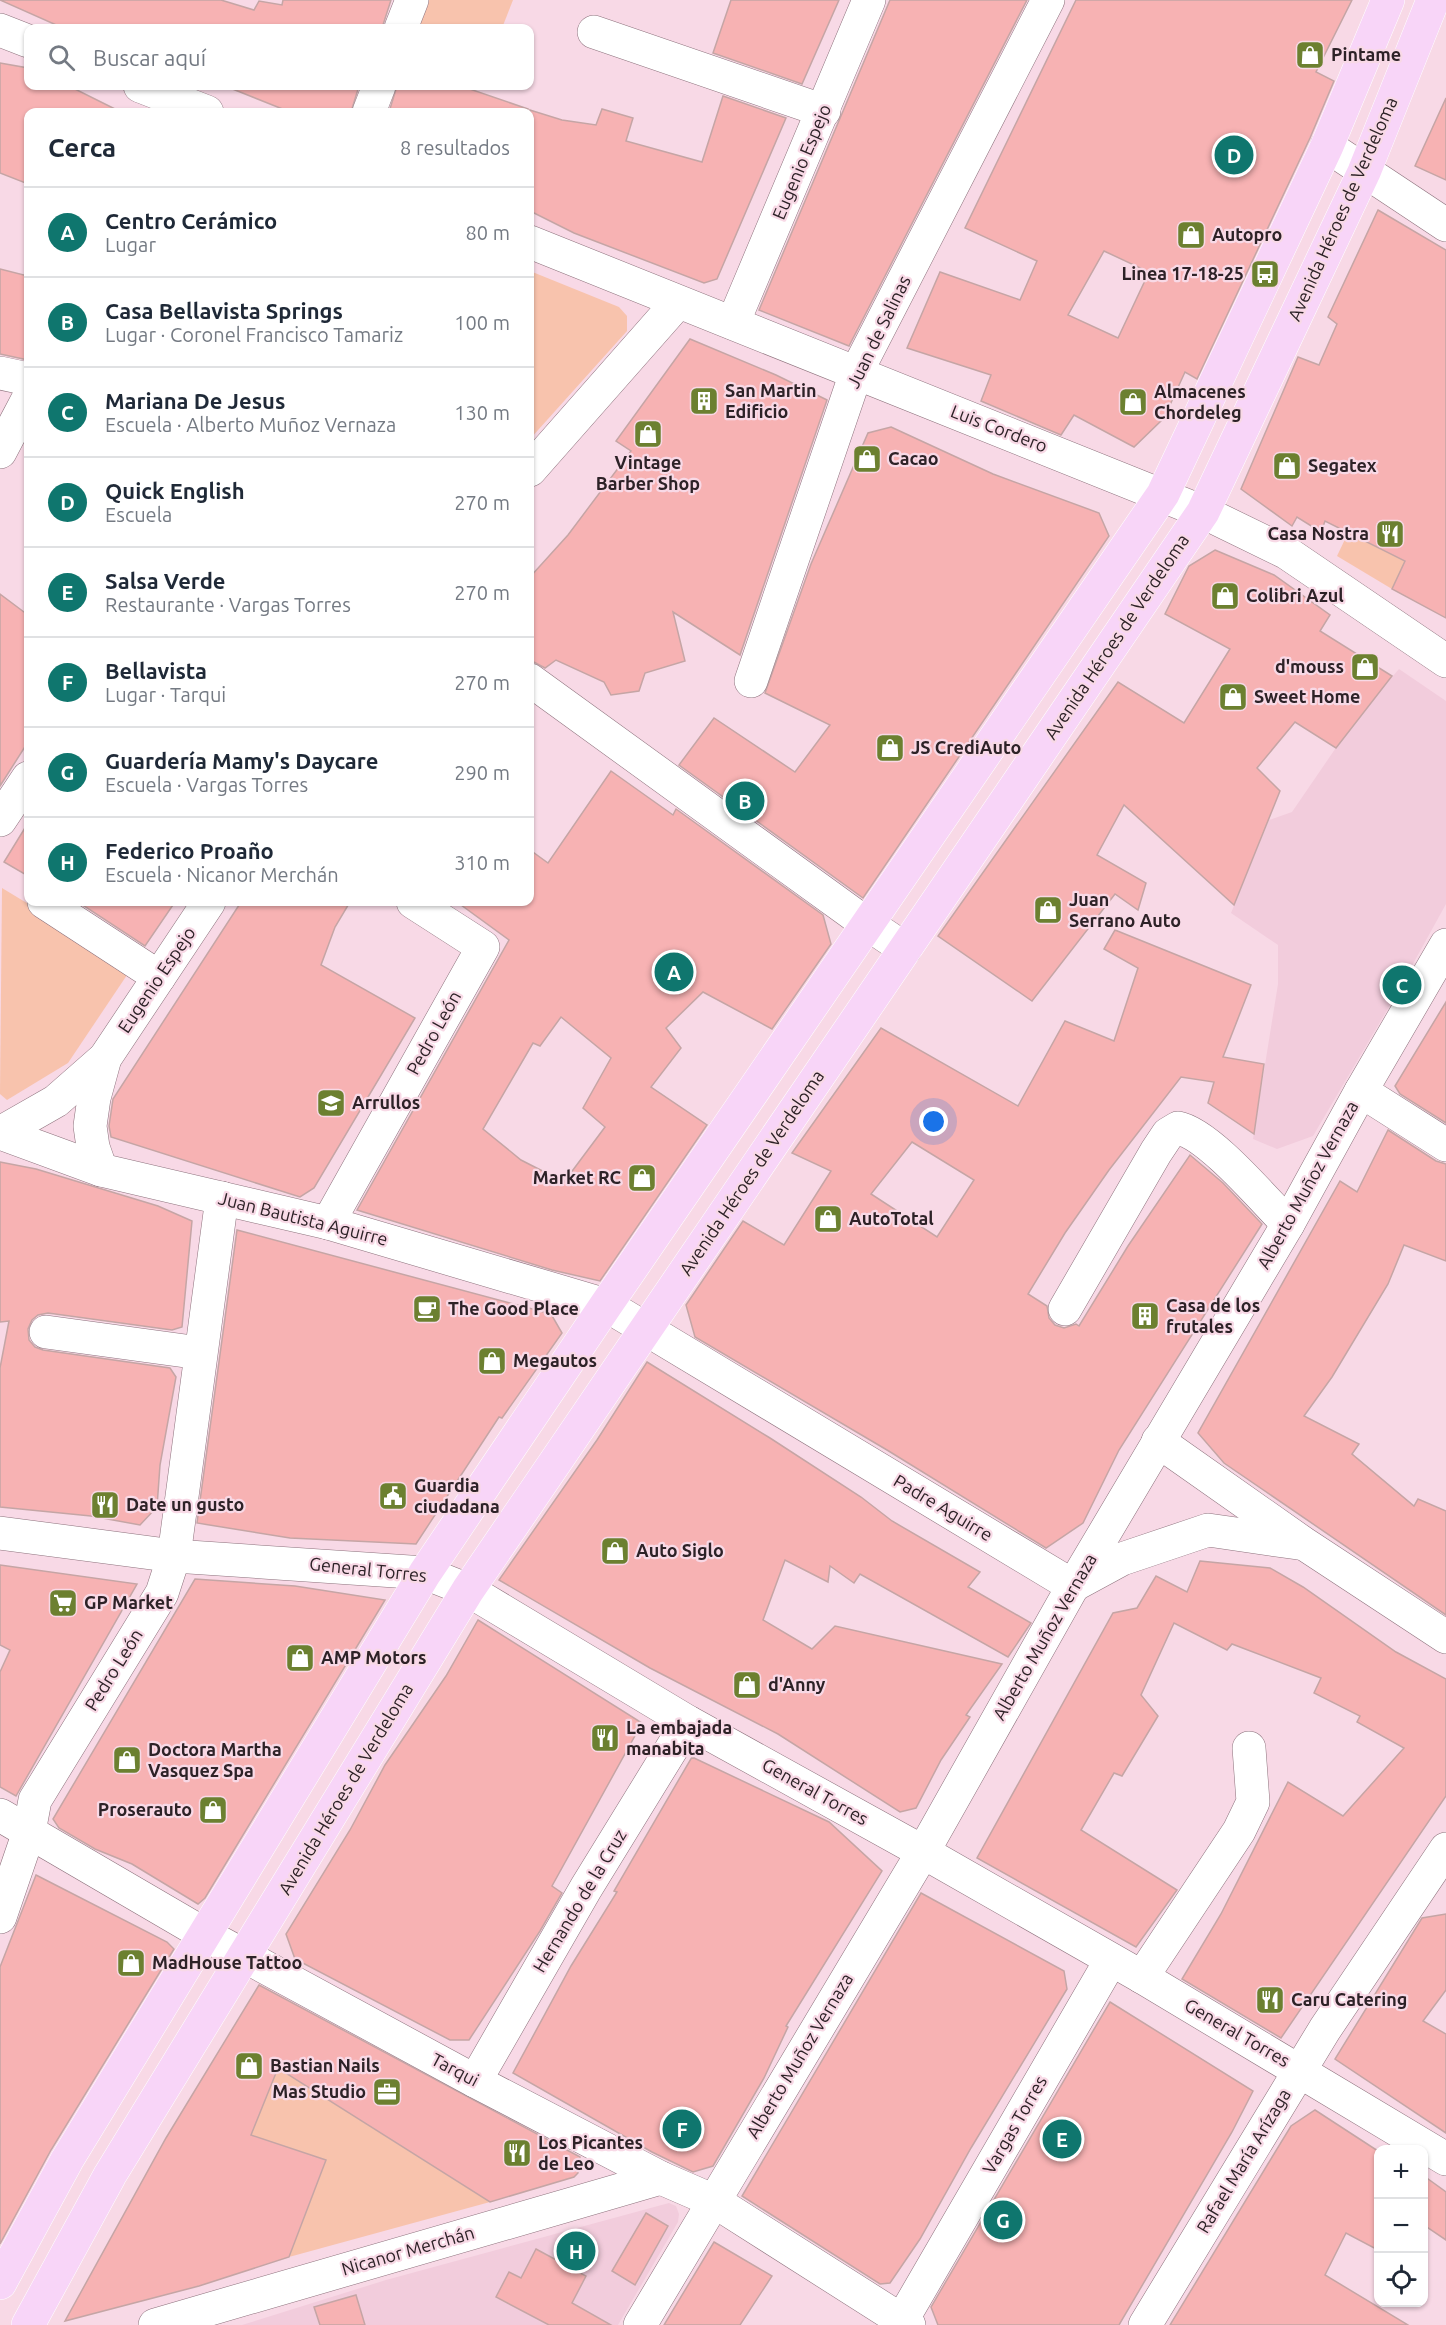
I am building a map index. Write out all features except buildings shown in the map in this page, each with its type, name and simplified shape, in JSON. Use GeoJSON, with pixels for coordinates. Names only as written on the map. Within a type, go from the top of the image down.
{"type":"FeatureCollection","features":[{"type":"Feature","properties":{"kind":"main road"},"geometry":{"type":"LineString","coordinates":[[0,2283],[67,2160],[425,1573],[606,1305],[1163,494],[1326,146],[1388,0]]}},
{"type":"Feature","properties":{"kind":"main road","name":"Avenida Héroes de Verdeloma"},"geometry":{"type":"LineString","coordinates":[[28,2325],[110,2175],[468,1590],[1203,512],[1364,172],[1433,0]]}},
{"type":"Feature","properties":{"kind":"street"},"geometry":{"type":"LineString","coordinates":[[403,24],[412,0]]}},
{"type":"Feature","properties":{"kind":"street","name":"Eugenio Espejo"},"geometry":{"type":"LineString","coordinates":[[733,323],[869,0]]}},
{"type":"Feature","properties":{"kind":"street","name":"Juan de Salinas"},"geometry":{"type":"LineString","coordinates":[[751,681],[856,373],[1048,0]]}},
{"type":"Feature","properties":{"kind":"street"},"geometry":{"type":"LineString","coordinates":[[0,30],[24,39]]}},
{"type":"Feature","properties":{"kind":"street"},"geometry":{"type":"LineString","coordinates":[[594,32],[824,111]]}},
{"type":"Feature","properties":{"kind":"street"},"geometry":{"type":"LineString","coordinates":[[150,90],[197,108]]}},
{"type":"Feature","properties":{"kind":"street"},"geometry":{"type":"LineString","coordinates":[[371,108],[377,90]]}},
{"type":"Feature","properties":{"kind":"street"},"geometry":{"type":"LineString","coordinates":[[1326,146],[1446,225]]}},
{"type":"Feature","properties":{"kind":"street","name":"Luis Cordero"},"geometry":{"type":"LineString","coordinates":[[534,244],[1163,494],[1203,512],[1287,553],[1446,661]]}},
{"type":"Feature","properties":{"kind":"street"},"geometry":{"type":"LineString","coordinates":[[534,465],[678,302]]}},
{"type":"Feature","properties":{"kind":"street"},"geometry":{"type":"LineString","coordinates":[[0,373],[24,378]]}},
{"type":"Feature","properties":{"kind":"street"},"geometry":{"type":"LineString","coordinates":[[0,452],[24,407]]}},
{"type":"Feature","properties":{"kind":"street"},"geometry":{"type":"LineString","coordinates":[[534,683],[868,924],[905,948]]}},
{"type":"Feature","properties":{"kind":"street"},"geometry":{"type":"LineString","coordinates":[[0,820],[24,784]]}},
{"type":"Feature","properties":{"kind":"street"},"geometry":{"type":"LineString","coordinates":[[50,906],[159,977]]}},
{"type":"Feature","properties":{"kind":"street","name":"Eugenio Espejo"},"geometry":{"type":"LineString","coordinates":[[0,1133],[56,1101],[105,1058],[206,906]]}},
{"type":"Feature","properties":{"kind":"street","name":"Pedro León"},"geometry":{"type":"LineString","coordinates":[[328,1223],[483,946],[419,906]]}},
{"type":"Feature","properties":{"kind":"street","name":"Alberto Muñoz Vernaza"},"geometry":{"type":"LineString","coordinates":[[640,2325],[923,1852],[1073,1586],[1288,1224],[1360,1091],[1443,958]]}},
{"type":"Feature","properties":{"kind":"street","name":"Eugenio Espejo"},"geometry":{"type":"LineString","coordinates":[[101,1170],[93,1147],[90,1126],[94,1098],[105,1058]]}},
{"type":"Feature","properties":{"kind":"street"},"geometry":{"type":"LineString","coordinates":[[1360,1091],[1446,1145]]}},
{"type":"Feature","properties":{"kind":"street"},"geometry":{"type":"LineString","coordinates":[[1065,1309],[1156,1152],[1168,1134],[1178,1128],[1190,1131],[1208,1144],[1288,1224]]}},
{"type":"Feature","properties":{"kind":"street","name":"Juan Bautista Aguirre"},"geometry":{"type":"LineString","coordinates":[[0,1133],[101,1170],[328,1223],[606,1305]]}},
{"type":"Feature","properties":{"kind":"street","name":"Pedro León"},"geometry":{"type":"LineString","coordinates":[[0,1917],[29,1832],[35,1800],[162,1593],[174,1556],[222,1198]]}},
{"type":"Feature","properties":{"kind":"street","name":"Padre Aguirre"},"geometry":{"type":"LineString","coordinates":[[606,1305],[1073,1586]]}},
{"type":"Feature","properties":{"kind":"street"},"geometry":{"type":"LineString","coordinates":[[46,1332],[200,1353]]}},
{"type":"Feature","properties":{"kind":"street"},"geometry":{"type":"LineString","coordinates":[[1158,1441],[1303,1543],[1446,1636]]}},
{"type":"Feature","properties":{"kind":"street"},"geometry":{"type":"LineString","coordinates":[[1073,1586],[1122,1559],[1208,1530],[1303,1543]]}},
{"type":"Feature","properties":{"kind":"street","name":"General Torres"},"geometry":{"type":"LineString","coordinates":[[0,1533],[174,1556],[425,1573],[468,1590],[688,1722],[1142,1977],[1300,2069],[1446,2159]]}},
{"type":"Feature","properties":{"kind":"street","name":"Hernando de la Cruz"},"geometry":{"type":"LineString","coordinates":[[476,2081],[586,1888],[688,1722]]}},
{"type":"Feature","properties":{"kind":"street"},"geometry":{"type":"LineString","coordinates":[[1142,1977],[1239,1831],[1253,1802],[1249,1748]]}},
{"type":"Feature","properties":{"kind":"street","name":"Tarqui"},"geometry":{"type":"LineString","coordinates":[[0,1815],[204,1934],[661,2178],[714,2201],[905,2323]]}},
{"type":"Feature","properties":{"kind":"street","name":"Rafael María Arízaga"},"geometry":{"type":"LineString","coordinates":[[1145,2325],[1300,2069],[1436,1886],[1446,1849]]}},
{"type":"Feature","properties":{"kind":"street","name":"Vargas Torres"},"geometry":{"type":"LineString","coordinates":[[905,2323],[1111,1960]]}},
{"type":"Feature","properties":{"kind":"street","name":"Nicanor Merchán"},"geometry":{"type":"LineString","coordinates":[[154,2325],[661,2178]]}},
{"type":"Feature","properties":{"kind":"shaded area"},"geometry":{"type":"Polygon","coordinates":[[[422,0],[513,0],[504,24],[411,24],[422,0]]]}},
{"type":"Feature","properties":{"kind":"shaded area"},"geometry":{"type":"Polygon","coordinates":[[[534,273],[619,307],[627,316],[627,331],[534,435],[534,273]]]}},
{"type":"Feature","properties":{"kind":"shaded area"},"geometry":{"type":"Polygon","coordinates":[[[1348,533],[1405,561],[1392,589],[1337,556],[1348,533]]]}},
{"type":"Feature","properties":{"kind":"shaded area"},"geometry":{"type":"Polygon","coordinates":[[[1399,669],[1446,701],[1446,904],[1313,1136],[1277,1149],[1253,1139],[1278,984],[1278,945],[1231,913],[1269,820],[1292,812],[1357,717],[1399,669]]]}},
{"type":"Feature","properties":{"kind":"shaded area"},"geometry":{"type":"Polygon","coordinates":[[[2,888],[24,901],[24,906],[32,906],[121,960],[127,975],[68,1063],[7,1100],[0,1094],[2,888]]]}},
{"type":"Feature","properties":{"kind":"shaded area"},"geometry":{"type":"Polygon","coordinates":[[[278,2068],[490,2202],[289,2257],[326,2160],[251,2135],[278,2068]]]}},
{"type":"Feature","properties":{"kind":"shaded area"},"geometry":{"type":"Polygon","coordinates":[[[669,2203],[676,2206],[679,2214],[678,2222],[618,2325],[242,2325],[386,2280],[669,2203]]]}},
{"type":"Feature","properties":{"kind":"place","name":"Pintame"},"geometry":{"type":"Point","coordinates":[1310,55]}},
{"type":"Feature","properties":{"kind":"place","name":"Quick English"},"geometry":{"type":"Point","coordinates":[1234,155]}},
{"type":"Feature","properties":{"kind":"place","name":"Autopro"},"geometry":{"type":"Point","coordinates":[1191,235]}},
{"type":"Feature","properties":{"kind":"place","name":"Linea 17-18-25"},"geometry":{"type":"Point","coordinates":[1265,274]}},
{"type":"Feature","properties":{"kind":"place","name":"San Martin Edificio"},"geometry":{"type":"Point","coordinates":[704,401]}},
{"type":"Feature","properties":{"kind":"place","name":"Almacenes Chordeleg"},"geometry":{"type":"Point","coordinates":[1133,402]}},
{"type":"Feature","properties":{"kind":"place","name":"Vintage Barber Shop"},"geometry":{"type":"Point","coordinates":[648,434]}},
{"type":"Feature","properties":{"kind":"place","name":"Cacao"},"geometry":{"type":"Point","coordinates":[867,459]}},
{"type":"Feature","properties":{"kind":"place","name":"Segatex"},"geometry":{"type":"Point","coordinates":[1287,466]}},
{"type":"Feature","properties":{"kind":"place","name":"Casa Nostra"},"geometry":{"type":"Point","coordinates":[1390,534]}},
{"type":"Feature","properties":{"kind":"place","name":"Colibri Azul"},"geometry":{"type":"Point","coordinates":[1225,596]}},
{"type":"Feature","properties":{"kind":"place","name":"d'mouss"},"geometry":{"type":"Point","coordinates":[1365,667]}},
{"type":"Feature","properties":{"kind":"place","name":"Sweet Home"},"geometry":{"type":"Point","coordinates":[1233,697]}},
{"type":"Feature","properties":{"kind":"place","name":"JS CrediAuto"},"geometry":{"type":"Point","coordinates":[890,748]}},
{"type":"Feature","properties":{"kind":"place","name":"Casa Bellavista Springs"},"geometry":{"type":"Point","coordinates":[745,801]}},
{"type":"Feature","properties":{"kind":"place","name":"Juan Serrano Auto"},"geometry":{"type":"Point","coordinates":[1048,910]}},
{"type":"Feature","properties":{"kind":"place","name":"Centro Cerámico"},"geometry":{"type":"Point","coordinates":[674,972]}},
{"type":"Feature","properties":{"kind":"place","name":"Mariana De Jesus"},"geometry":{"type":"Point","coordinates":[1402,985]}},
{"type":"Feature","properties":{"kind":"place","name":"Arrullos"},"geometry":{"type":"Point","coordinates":[331,1103]}},
{"type":"Feature","properties":{"kind":"place","name":"Market RC"},"geometry":{"type":"Point","coordinates":[642,1178]}},
{"type":"Feature","properties":{"kind":"place","name":"AutoTotal"},"geometry":{"type":"Point","coordinates":[828,1219]}},
{"type":"Feature","properties":{"kind":"place","name":"The Good Place"},"geometry":{"type":"Point","coordinates":[427,1309]}},
{"type":"Feature","properties":{"kind":"place","name":"Casa de los frutales"},"geometry":{"type":"Point","coordinates":[1145,1316]}},
{"type":"Feature","properties":{"kind":"place","name":"Megautos"},"geometry":{"type":"Point","coordinates":[492,1361]}},
{"type":"Feature","properties":{"kind":"place","name":"Guardia ciudadana"},"geometry":{"type":"Point","coordinates":[393,1496]}},
{"type":"Feature","properties":{"kind":"place","name":"Date un gusto"},"geometry":{"type":"Point","coordinates":[105,1505]}},
{"type":"Feature","properties":{"kind":"place","name":"Auto Siglo"},"geometry":{"type":"Point","coordinates":[615,1551]}},
{"type":"Feature","properties":{"kind":"place","name":"GP Market"},"geometry":{"type":"Point","coordinates":[63,1603]}},
{"type":"Feature","properties":{"kind":"place","name":"AMP Motors"},"geometry":{"type":"Point","coordinates":[300,1658]}},
{"type":"Feature","properties":{"kind":"place","name":"d'Anny"},"geometry":{"type":"Point","coordinates":[747,1685]}},
{"type":"Feature","properties":{"kind":"place","name":"La embajada manabita"},"geometry":{"type":"Point","coordinates":[605,1738]}},
{"type":"Feature","properties":{"kind":"place","name":"Doctora Martha Vasquez Spa"},"geometry":{"type":"Point","coordinates":[127,1760]}},
{"type":"Feature","properties":{"kind":"place","name":"Proserauto"},"geometry":{"type":"Point","coordinates":[213,1810]}},
{"type":"Feature","properties":{"kind":"place","name":"MadHouse Tattoo"},"geometry":{"type":"Point","coordinates":[131,1963]}},
{"type":"Feature","properties":{"kind":"place","name":"Caru Catering"},"geometry":{"type":"Point","coordinates":[1270,2000]}},
{"type":"Feature","properties":{"kind":"place","name":"Bastian Nails"},"geometry":{"type":"Point","coordinates":[249,2066]}},
{"type":"Feature","properties":{"kind":"place","name":"Mas Studio"},"geometry":{"type":"Point","coordinates":[387,2092]}},
{"type":"Feature","properties":{"kind":"place","name":"Bellavista"},"geometry":{"type":"Point","coordinates":[682,2129]}},
{"type":"Feature","properties":{"kind":"place","name":"Salsa Verde"},"geometry":{"type":"Point","coordinates":[1062,2139]}},
{"type":"Feature","properties":{"kind":"place","name":"Los Picantes de Leo"},"geometry":{"type":"Point","coordinates":[517,2153]}},
{"type":"Feature","properties":{"kind":"place","name":"Guardería Mamy's Daycare"},"geometry":{"type":"Point","coordinates":[1003,2220]}},
{"type":"Feature","properties":{"kind":"place","name":"Federico Proaño"},"geometry":{"type":"Point","coordinates":[576,2251]}}]}
